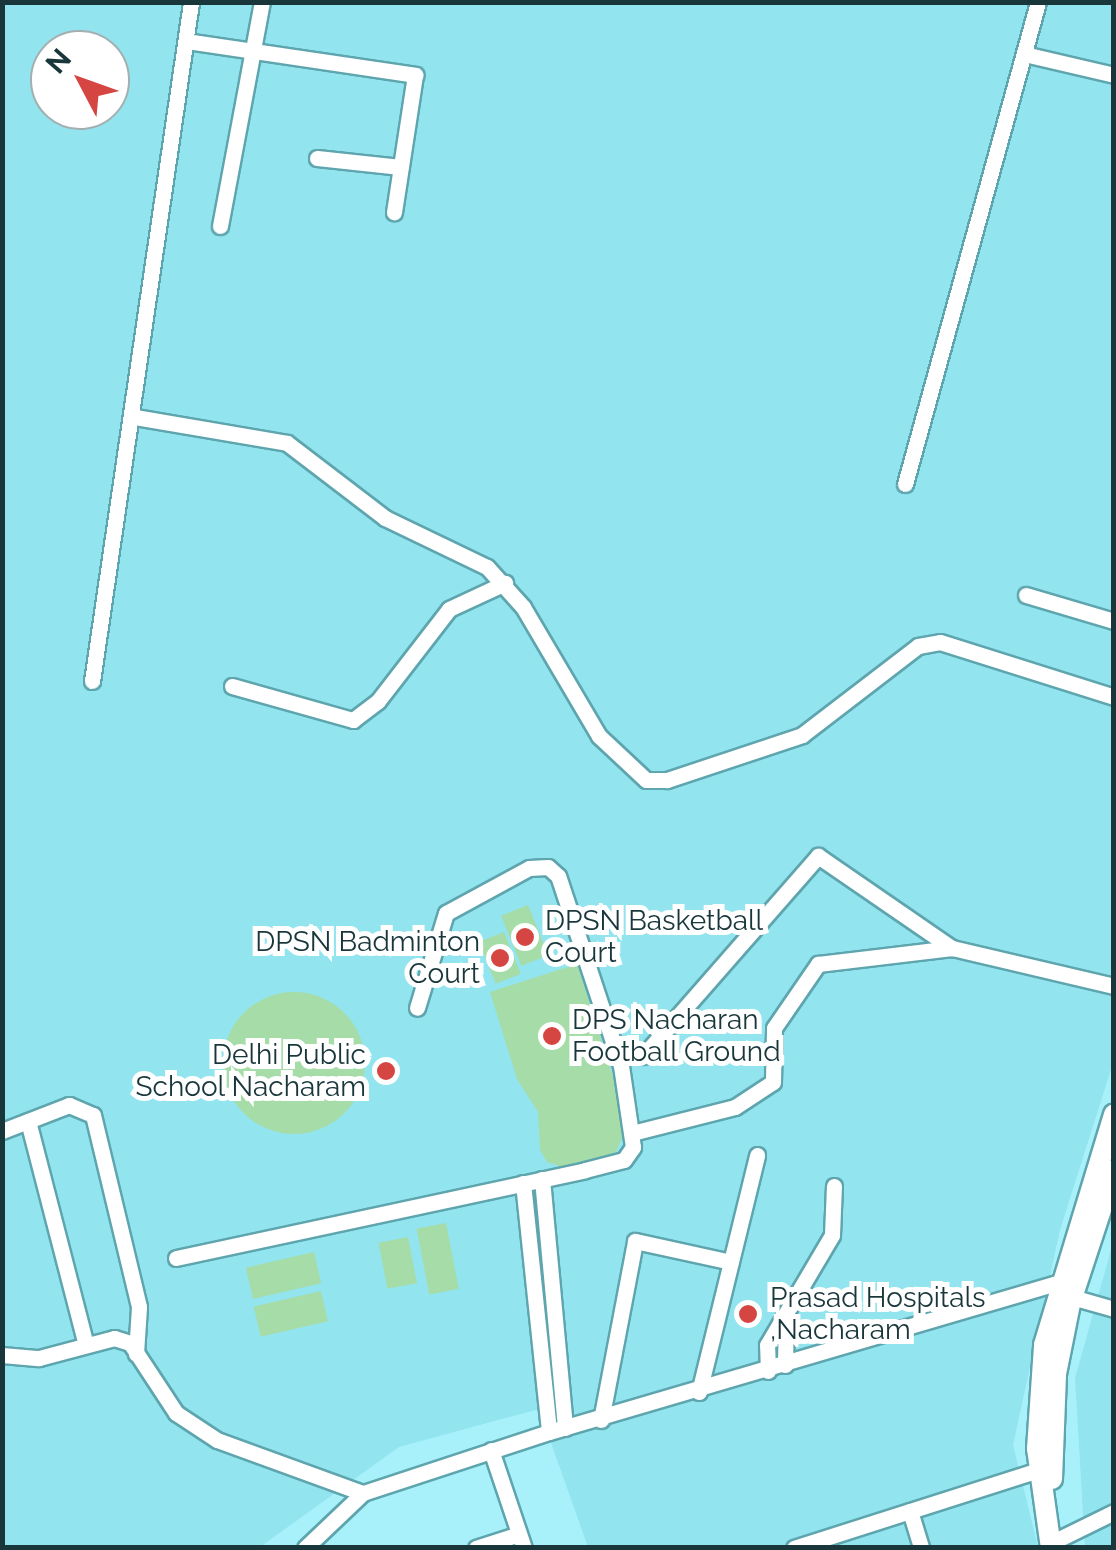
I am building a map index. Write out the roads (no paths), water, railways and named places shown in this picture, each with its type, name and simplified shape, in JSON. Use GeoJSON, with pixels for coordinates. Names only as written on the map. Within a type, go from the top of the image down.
{"type":"FeatureCollection","features":[{"type":"Feature","properties":{"kind":"main road"},"geometry":{"type":"LineString","coordinates":[[1058,1544],[1039,1470],[1038,1399],[1114,1114]]}},
{"type":"Feature","properties":{"kind":"main road"},"geometry":{"type":"LineString","coordinates":[[1058,1544],[1050,1436],[1069,1288],[1114,1170]]}},
{"type":"Feature","properties":{"kind":"street"},"geometry":{"type":"LineString","coordinates":[[92,681],[135,416],[191,2]]}},
{"type":"Feature","properties":{"kind":"street"},"geometry":{"type":"LineString","coordinates":[[220,226],[262,2]]}},
{"type":"Feature","properties":{"kind":"street"},"geometry":{"type":"LineString","coordinates":[[905,484],[1038,2]]}},
{"type":"Feature","properties":{"kind":"street"},"geometry":{"type":"LineString","coordinates":[[186,42],[415,75],[394,212]]}},
{"type":"Feature","properties":{"kind":"street"},"geometry":{"type":"LineString","coordinates":[[1024,54],[1114,76]]}},
{"type":"Feature","properties":{"kind":"street"},"geometry":{"type":"LineString","coordinates":[[317,158],[401,167]]}},
{"type":"Feature","properties":{"kind":"street"},"geometry":{"type":"LineString","coordinates":[[135,416],[287,443],[385,518],[486,566],[505,583],[600,736],[646,780],[667,780],[802,735],[918,646],[940,642],[1114,697]]}},
{"type":"Feature","properties":{"kind":"street"},"geometry":{"type":"LineString","coordinates":[[232,686],[278,694],[335,720],[352,720],[378,701],[449,610],[505,583]]}},
{"type":"Feature","properties":{"kind":"street"},"geometry":{"type":"LineString","coordinates":[[1026,595],[1114,620]]}},
{"type":"Feature","properties":{"kind":"street"},"geometry":{"type":"LineString","coordinates":[[643,1056],[818,856],[952,948]]}},
{"type":"Feature","properties":{"kind":"street"},"geometry":{"type":"LineString","coordinates":[[176,1258],[624,1160],[636,1132],[558,876],[548,867],[529,868],[446,913],[417,1008]]}},
{"type":"Feature","properties":{"kind":"street"},"geometry":{"type":"LineString","coordinates":[[636,1132],[735,1107],[774,1082],[774,1028],[818,964],[952,948],[1114,986]]}},
{"type":"Feature","properties":{"kind":"street"},"geometry":{"type":"LineString","coordinates":[[2,1130],[68,1105],[93,1114],[139,1308],[136,1354]]}},
{"type":"Feature","properties":{"kind":"street"},"geometry":{"type":"LineString","coordinates":[[28,1121],[86,1345]]}},
{"type":"Feature","properties":{"kind":"street"},"geometry":{"type":"LineString","coordinates":[[699,1392],[757,1154]]}},
{"type":"Feature","properties":{"kind":"street"},"geometry":{"type":"LineString","coordinates":[[542,1179],[556,1430]]}},
{"type":"Feature","properties":{"kind":"street"},"geometry":{"type":"LineString","coordinates":[[523,1183],[556,1430]]}},
{"type":"Feature","properties":{"kind":"street"},"geometry":{"type":"LineString","coordinates":[[768,1371],[767,1345],[832,1234],[834,1186]]}},
{"type":"Feature","properties":{"kind":"street"},"geometry":{"type":"LineString","coordinates":[[601,1420],[634,1241],[731,1262]]}},
{"type":"Feature","properties":{"kind":"street"},"geometry":{"type":"LineString","coordinates":[[305,1548],[363,1493],[556,1430],[1069,1288],[1114,1308]]}},
{"type":"Feature","properties":{"kind":"street"},"geometry":{"type":"LineString","coordinates":[[786,1311],[786,1365]]}},
{"type":"Feature","properties":{"kind":"street"},"geometry":{"type":"LineString","coordinates":[[2,1355],[38,1358],[114,1338],[130,1343],[176,1413],[216,1440],[363,1493]]}},
{"type":"Feature","properties":{"kind":"street"},"geometry":{"type":"LineString","coordinates":[[476,1548],[522,1541],[491,1450]]}},
{"type":"Feature","properties":{"kind":"street"},"geometry":{"type":"LineString","coordinates":[[794,1548],[1039,1470]]}},
{"type":"Feature","properties":{"kind":"street"},"geometry":{"type":"LineString","coordinates":[[910,1511],[921,1548]]}},
{"type":"Feature","properties":{"kind":"street"},"geometry":{"type":"LineString","coordinates":[[1058,1544],[1114,1512]]}},
{"type":"Feature","properties":{"kind":"street"},"geometry":{"type":"LineString","coordinates":[[324,1528],[330,1548]]}},
{"type":"Feature","properties":{"kind":"place","name":"DPSN Basketball Court"},"geometry":{"type":"Point","coordinates":[525,937]}},
{"type":"Feature","properties":{"kind":"place","name":"DPSN Badminton Court"},"geometry":{"type":"Point","coordinates":[500,958]}},
{"type":"Feature","properties":{"kind":"place","name":"DPS Nacharan Football Ground"},"geometry":{"type":"Point","coordinates":[552,1036]}},
{"type":"Feature","properties":{"kind":"place","name":"Delhi Public School Nacharam"},"geometry":{"type":"Point","coordinates":[386,1071]}},
{"type":"Feature","properties":{"kind":"place","name":"Prasad Hospitals ,Nacharam"},"geometry":{"type":"Point","coordinates":[748,1314]}}]}
